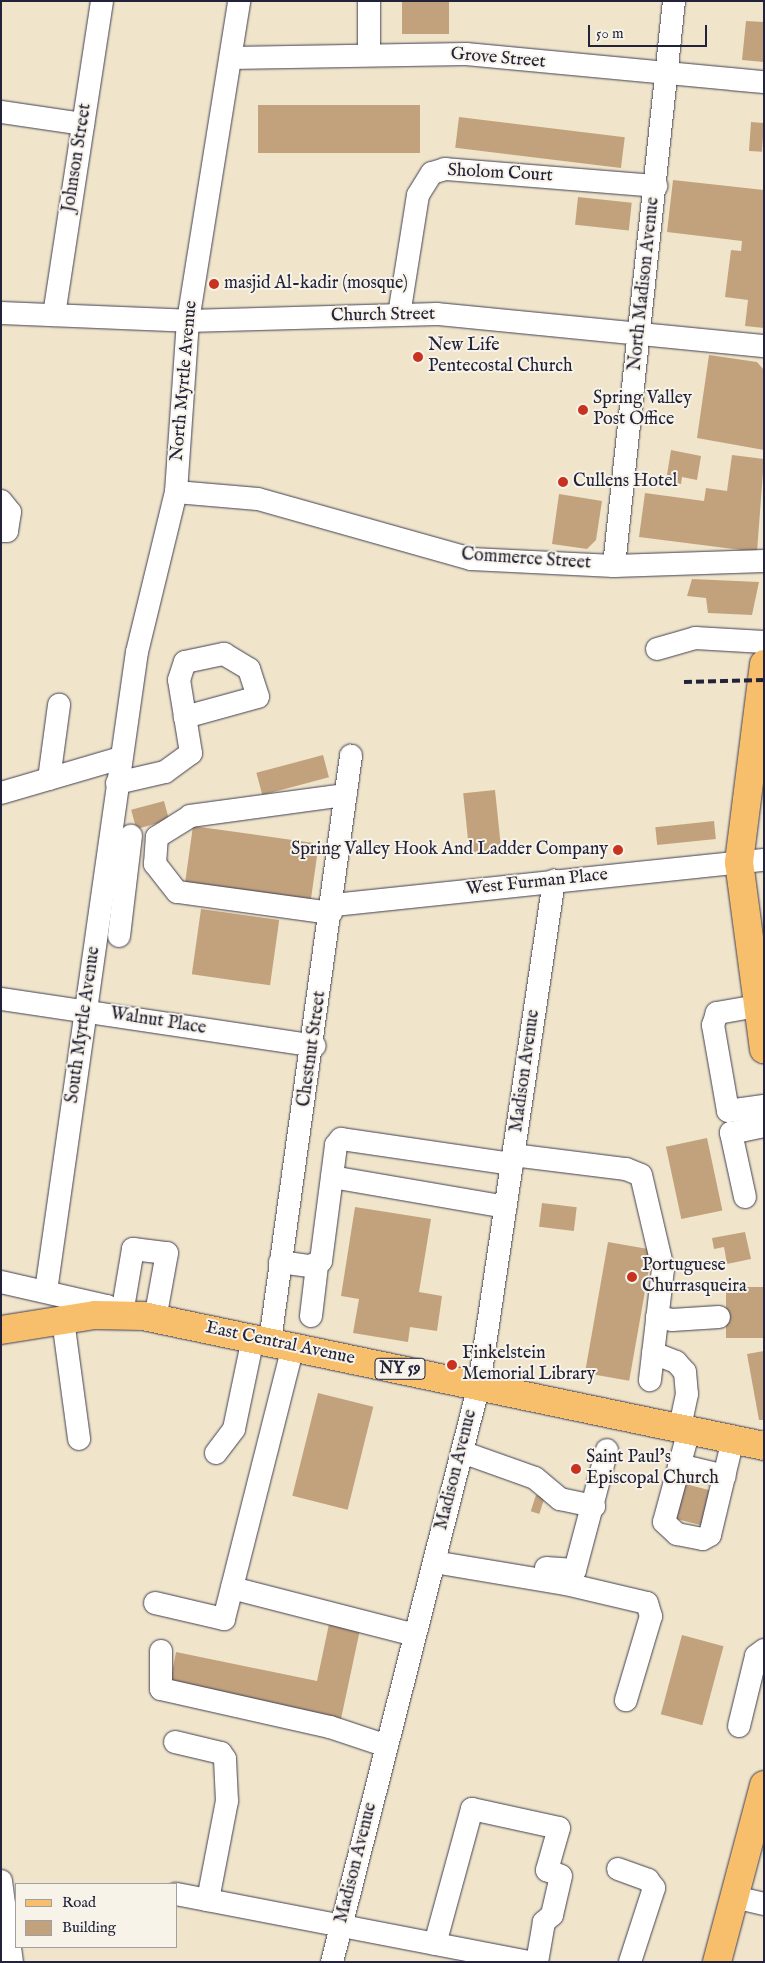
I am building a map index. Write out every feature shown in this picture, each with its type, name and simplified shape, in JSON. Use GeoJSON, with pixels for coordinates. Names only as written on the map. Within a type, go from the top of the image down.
{"type":"FeatureCollection","features":[{"type":"Feature","properties":{"kind":"main road"},"geometry":{"type":"LineString","coordinates":[[761,702],[752,861],[756,1006],[764,1049]]}},
{"type":"Feature","properties":{"kind":"main road","name":"East Central Avenue"},"geometry":{"type":"LineString","coordinates":[[120,1314],[272,1342],[764,1446]]}},
{"type":"Feature","properties":{"kind":"main road","name":"NY 59"},"geometry":{"type":"LineString","coordinates":[[1,1330],[63,1320],[120,1314]]}},
{"type":"Feature","properties":{"kind":"main road"},"geometry":{"type":"LineString","coordinates":[[717,1962],[734,1897],[759,1819],[764,1785]]}},
{"type":"Feature","properties":{"kind":"street","name":"Johnson Street"},"geometry":{"type":"LineString","coordinates":[[54,315],[102,1]]}},
{"type":"Feature","properties":{"kind":"street","name":"North Myrtle Avenue"},"geometry":{"type":"LineString","coordinates":[[121,758],[137,652],[176,492],[188,321],[239,1]]}},
{"type":"Feature","properties":{"kind":"street"},"geometry":{"type":"LineString","coordinates":[[369,1],[369,55]]}},
{"type":"Feature","properties":{"kind":"street","name":"North Madison Avenue"},"geometry":{"type":"LineString","coordinates":[[614,566],[656,186],[674,1]]}},
{"type":"Feature","properties":{"kind":"street","name":"Grove Street"},"geometry":{"type":"LineString","coordinates":[[231,58],[466,54],[667,75],[764,82]]}},
{"type":"Feature","properties":{"kind":"street"},"geometry":{"type":"LineString","coordinates":[[1,112],[83,124]]}},
{"type":"Feature","properties":{"kind":"street","name":"Sholom Court"},"geometry":{"type":"LineString","coordinates":[[399,315],[418,195],[432,173],[445,168],[656,186]]}},
{"type":"Feature","properties":{"kind":"street","name":"Church Street"},"geometry":{"type":"LineString","coordinates":[[1,313],[188,321],[437,314],[764,346]]}},
{"type":"Feature","properties":{"kind":"street","name":"Commerce Street"},"geometry":{"type":"LineString","coordinates":[[176,492],[267,501],[471,559],[614,566],[764,561]]}},
{"type":"Feature","properties":{"kind":"street"},"geometry":{"type":"LineString","coordinates":[[1,502],[10,512],[7,531],[1,531]]}},
{"type":"Feature","properties":{"kind":"street"},"geometry":{"type":"LineString","coordinates":[[657,649],[696,638],[764,642]]}},
{"type":"Feature","properties":{"kind":"street"},"geometry":{"type":"LineString","coordinates":[[49,779],[59,705]]}},
{"type":"Feature","properties":{"kind":"street"},"geometry":{"type":"LineString","coordinates":[[117,783],[182,763],[191,753],[185,717]]}},
{"type":"Feature","properties":{"kind":"street","name":"Chestnut Street"},"geometry":{"type":"LineString","coordinates":[[272,1342],[280,1262],[314,1046],[351,756]]}},
{"type":"Feature","properties":{"kind":"street"},"geometry":{"type":"LineString","coordinates":[[1,793],[121,758]]}},
{"type":"Feature","properties":{"kind":"street","name":"South Myrtle Avenue"},"geometry":{"type":"LineString","coordinates":[[46,1291],[86,1011],[120,835],[117,783],[121,758]]}},
{"type":"Feature","properties":{"kind":"street"},"geometry":{"type":"LineString","coordinates":[[119,936],[120,835],[157,837],[190,816],[346,796]]}},
{"type":"Feature","properties":{"kind":"street","name":"West Furman Place"},"geometry":{"type":"LineString","coordinates":[[157,837],[155,864],[177,892],[332,909],[554,881],[752,861]]}},
{"type":"Feature","properties":{"kind":"street","name":"Madison Avenue"},"geometry":{"type":"LineString","coordinates":[[332,1962],[479,1385],[554,881]]}},
{"type":"Feature","properties":{"kind":"street","name":"Walnut Place"},"geometry":{"type":"LineString","coordinates":[[1,999],[314,1046]]}},
{"type":"Feature","properties":{"kind":"street"},"geometry":{"type":"LineString","coordinates":[[756,1006],[717,1013],[713,1025],[728,1111],[764,1106]]}},
{"type":"Feature","properties":{"kind":"street"},"geometry":{"type":"LineString","coordinates":[[745,1197],[731,1132],[764,1126]]}},
{"type":"Feature","properties":{"kind":"street"},"geometry":{"type":"LineString","coordinates":[[311,1316],[317,1266],[321,1262],[332,1177],[341,1139],[512,1160],[626,1169],[641,1175],[663,1269],[650,1380]]}},
{"type":"Feature","properties":{"kind":"street"},"geometry":{"type":"LineString","coordinates":[[332,1177],[505,1208]]}},
{"type":"Feature","properties":{"kind":"street"},"geometry":{"type":"LineString","coordinates":[[1,1282],[107,1306],[120,1314],[133,1249],[167,1253],[155,1319]]}},
{"type":"Feature","properties":{"kind":"street"},"geometry":{"type":"LineString","coordinates":[[280,1262],[317,1266]]}},
{"type":"Feature","properties":{"kind":"street"},"geometry":{"type":"LineString","coordinates":[[657,1316],[672,1320],[719,1317]]}},
{"type":"Feature","properties":{"kind":"street"},"geometry":{"type":"LineString","coordinates":[[63,1320],[79,1439]]}},
{"type":"Feature","properties":{"kind":"street"},"geometry":{"type":"LineString","coordinates":[[216,1453],[234,1429],[272,1342]]}},
{"type":"Feature","properties":{"kind":"street"},"geometry":{"type":"LineString","coordinates":[[155,1603],[224,1619],[252,1504],[272,1342]]}},
{"type":"Feature","properties":{"kind":"street"},"geometry":{"type":"LineString","coordinates":[[653,1353],[676,1362],[685,1372],[687,1394],[684,1429],[679,1464],[664,1522],[677,1534],[703,1539],[710,1535],[734,1439]]}},
{"type":"Feature","properties":{"kind":"street"},"geometry":{"type":"LineString","coordinates":[[435,1555],[575,1570],[594,1506],[607,1450]]}},
{"type":"Feature","properties":{"kind":"street"},"geometry":{"type":"LineString","coordinates":[[462,1452],[535,1478],[560,1499],[594,1506]]}},
{"type":"Feature","properties":{"kind":"street"},"geometry":{"type":"LineString","coordinates":[[679,1464],[725,1476]]}},
{"type":"Feature","properties":{"kind":"street"},"geometry":{"type":"LineString","coordinates":[[435,1555],[647,1603],[651,1616],[626,1700]]}},
{"type":"Feature","properties":{"kind":"street"},"geometry":{"type":"LineString","coordinates":[[232,1588],[415,1635]]}},
{"type":"Feature","properties":{"kind":"street"},"geometry":{"type":"LineString","coordinates":[[739,1726],[756,1656],[764,1650]]}},
{"type":"Feature","properties":{"kind":"street"},"geometry":{"type":"LineString","coordinates":[[161,1651],[161,1689],[330,1727],[387,1746]]}},
{"type":"Feature","properties":{"kind":"street"},"geometry":{"type":"LineString","coordinates":[[175,1742],[221,1753],[225,1759],[227,1801],[208,1900]]}},
{"type":"Feature","properties":{"kind":"street"},"geometry":{"type":"LineString","coordinates":[[435,1944],[472,1809],[560,1828],[547,1870],[561,1876],[552,1915],[544,1922],[537,1962]]}},
{"type":"Feature","properties":{"kind":"street"},"geometry":{"type":"LineString","coordinates":[[618,1869],[648,1880],[654,1888],[630,1962]]}},
{"type":"Feature","properties":{"kind":"street"},"geometry":{"type":"LineString","coordinates":[[1,1882],[11,1914],[12,1962]]}},
{"type":"Feature","properties":{"kind":"street"},"geometry":{"type":"LineString","coordinates":[[178,1894],[529,1962]]}},
{"type":"Feature","properties":{"kind":"street"},"geometry":{"type":"LineString","coordinates":[[734,1897],[764,1904]]}},
{"type":"Feature","properties":{"kind":"building"},"geometry":{"type":"Polygon","coordinates":[[[402,1],[449,1],[449,34],[402,34],[402,1]]]}},
{"type":"Feature","properties":{"kind":"building"},"geometry":{"type":"Polygon","coordinates":[[[746,21],[764,22],[764,62],[742,60],[746,21]]]}},
{"type":"Feature","properties":{"kind":"building"},"geometry":{"type":"Polygon","coordinates":[[[258,105],[420,105],[420,153],[258,153],[258,105]]]}},
{"type":"Feature","properties":{"kind":"building"},"geometry":{"type":"Polygon","coordinates":[[[459,117],[625,137],[621,168],[455,148],[459,117]]]}},
{"type":"Feature","properties":{"kind":"building"},"geometry":{"type":"Polygon","coordinates":[[[751,122],[764,123],[762,152],[749,151],[751,122]]]}},
{"type":"Feature","properties":{"kind":"building"},"geometry":{"type":"Polygon","coordinates":[[[673,180],[764,190],[764,328],[745,326],[748,300],[725,297],[731,250],[741,251],[742,241],[667,232],[673,180]]]}},
{"type":"Feature","properties":{"kind":"building"},"geometry":{"type":"Polygon","coordinates":[[[578,197],[632,203],[629,230],[575,225],[578,197]]]}},
{"type":"Feature","properties":{"kind":"building"},"geometry":{"type":"Polygon","coordinates":[[[709,355],[757,362],[764,370],[764,450],[697,438],[709,355]]]}},
{"type":"Feature","properties":{"kind":"building"},"geometry":{"type":"Polygon","coordinates":[[[671,450],[701,456],[697,480],[682,477],[681,484],[666,481],[671,450]]]}},
{"type":"Feature","properties":{"kind":"building"},"geometry":{"type":"Polygon","coordinates":[[[732,455],[764,459],[757,552],[639,537],[645,493],[704,501],[706,488],[727,491],[732,455]]]}},
{"type":"Feature","properties":{"kind":"building"},"geometry":{"type":"Polygon","coordinates":[[[559,494],[602,501],[596,540],[587,549],[552,544],[559,494]]]}},
{"type":"Feature","properties":{"kind":"building"},"geometry":{"type":"Polygon","coordinates":[[[692,579],[759,582],[752,615],[708,613],[706,598],[687,596],[692,579]]]}},
{"type":"Feature","properties":{"kind":"building"},"geometry":{"type":"Polygon","coordinates":[[[323,755],[329,777],[262,795],[256,773],[323,755]]]}},
{"type":"Feature","properties":{"kind":"building"},"geometry":{"type":"Polygon","coordinates":[[[495,790],[501,852],[470,855],[463,793],[495,790]]]}},
{"type":"Feature","properties":{"kind":"building"},"geometry":{"type":"Polygon","coordinates":[[[164,801],[169,820],[136,829],[131,810],[164,801]]]}},
{"type":"Feature","properties":{"kind":"building"},"geometry":{"type":"Polygon","coordinates":[[[714,821],[716,839],[657,845],[655,827],[714,821]]]}},
{"type":"Feature","properties":{"kind":"building"},"geometry":{"type":"Polygon","coordinates":[[[193,826],[319,844],[311,900],[185,882],[193,826]]]}},
{"type":"Feature","properties":{"kind":"building"},"geometry":{"type":"Polygon","coordinates":[[[201,909],[279,920],[270,985],[192,974],[201,909]]]}},
{"type":"Feature","properties":{"kind":"building"},"geometry":{"type":"Polygon","coordinates":[[[707,1138],[722,1210],[681,1219],[666,1147],[707,1138]]]}},
{"type":"Feature","properties":{"kind":"building"},"geometry":{"type":"Polygon","coordinates":[[[542,1203],[577,1207],[574,1231],[539,1227],[542,1203]]]}},
{"type":"Feature","properties":{"kind":"building"},"geometry":{"type":"Polygon","coordinates":[[[355,1207],[431,1219],[419,1292],[442,1296],[437,1331],[410,1327],[408,1342],[353,1333],[359,1299],[341,1296],[355,1207]]]}},
{"type":"Feature","properties":{"kind":"building"},"geometry":{"type":"Polygon","coordinates":[[[745,1232],[751,1259],[727,1264],[724,1247],[714,1249],[712,1238],[745,1232]]]}},
{"type":"Feature","properties":{"kind":"building"},"geometry":{"type":"Polygon","coordinates":[[[608,1242],[652,1250],[629,1381],[585,1373],[608,1242]]]}},
{"type":"Feature","properties":{"kind":"building"},"geometry":{"type":"Polygon","coordinates":[[[726,1287],[764,1287],[764,1338],[726,1338],[726,1287]]]}},
{"type":"Feature","properties":{"kind":"building"},"geometry":{"type":"Polygon","coordinates":[[[764,1351],[764,1420],[759,1420],[747,1354],[764,1351]]]}},
{"type":"Feature","properties":{"kind":"building"},"geometry":{"type":"Polygon","coordinates":[[[318,1393],[373,1407],[348,1510],[292,1496],[318,1393]]]}},
{"type":"Feature","properties":{"kind":"building"},"geometry":{"type":"Polygon","coordinates":[[[681,1483],[713,1491],[704,1526],[672,1518],[681,1483]]]}},
{"type":"Feature","properties":{"kind":"building"},"geometry":{"type":"Polygon","coordinates":[[[536,1495],[545,1498],[539,1514],[531,1511],[536,1495]]]}},
{"type":"Feature","properties":{"kind":"building"},"geometry":{"type":"Polygon","coordinates":[[[330,1619],[361,1625],[341,1719],[170,1683],[176,1652],[317,1681],[330,1619]]]}},
{"type":"Feature","properties":{"kind":"building"},"geometry":{"type":"Polygon","coordinates":[[[682,1635],[724,1646],[702,1725],[661,1714],[682,1635]]]}},
{"type":"Feature","properties":{"kind":"railway"},"geometry":{"type":"LineString","coordinates":[[684,682],[764,680]]}},
{"type":"Feature","properties":{"kind":"place","name":"masjid Al-kadir (mosque)"},"geometry":{"type":"Point","coordinates":[214,284]}},
{"type":"Feature","properties":{"kind":"place","name":"New Life Pentecostal Church"},"geometry":{"type":"Point","coordinates":[418,357]}},
{"type":"Feature","properties":{"kind":"place","name":"Spring Valley Post Office"},"geometry":{"type":"Point","coordinates":[583,410]}},
{"type":"Feature","properties":{"kind":"place","name":"Cullens Hotel"},"geometry":{"type":"Point","coordinates":[563,482]}},
{"type":"Feature","properties":{"kind":"place","name":"Spring Valley Hook And Ladder Company"},"geometry":{"type":"Point","coordinates":[618,850]}},
{"type":"Feature","properties":{"kind":"place","name":"Portuguese Churrasqueira"},"geometry":{"type":"Point","coordinates":[632,1277]}},
{"type":"Feature","properties":{"kind":"place","name":"Finkelstein Memorial Library"},"geometry":{"type":"Point","coordinates":[452,1365]}},
{"type":"Feature","properties":{"kind":"place","name":"Saint Paul's Episcopal Church"},"geometry":{"type":"Point","coordinates":[576,1469]}}]}
